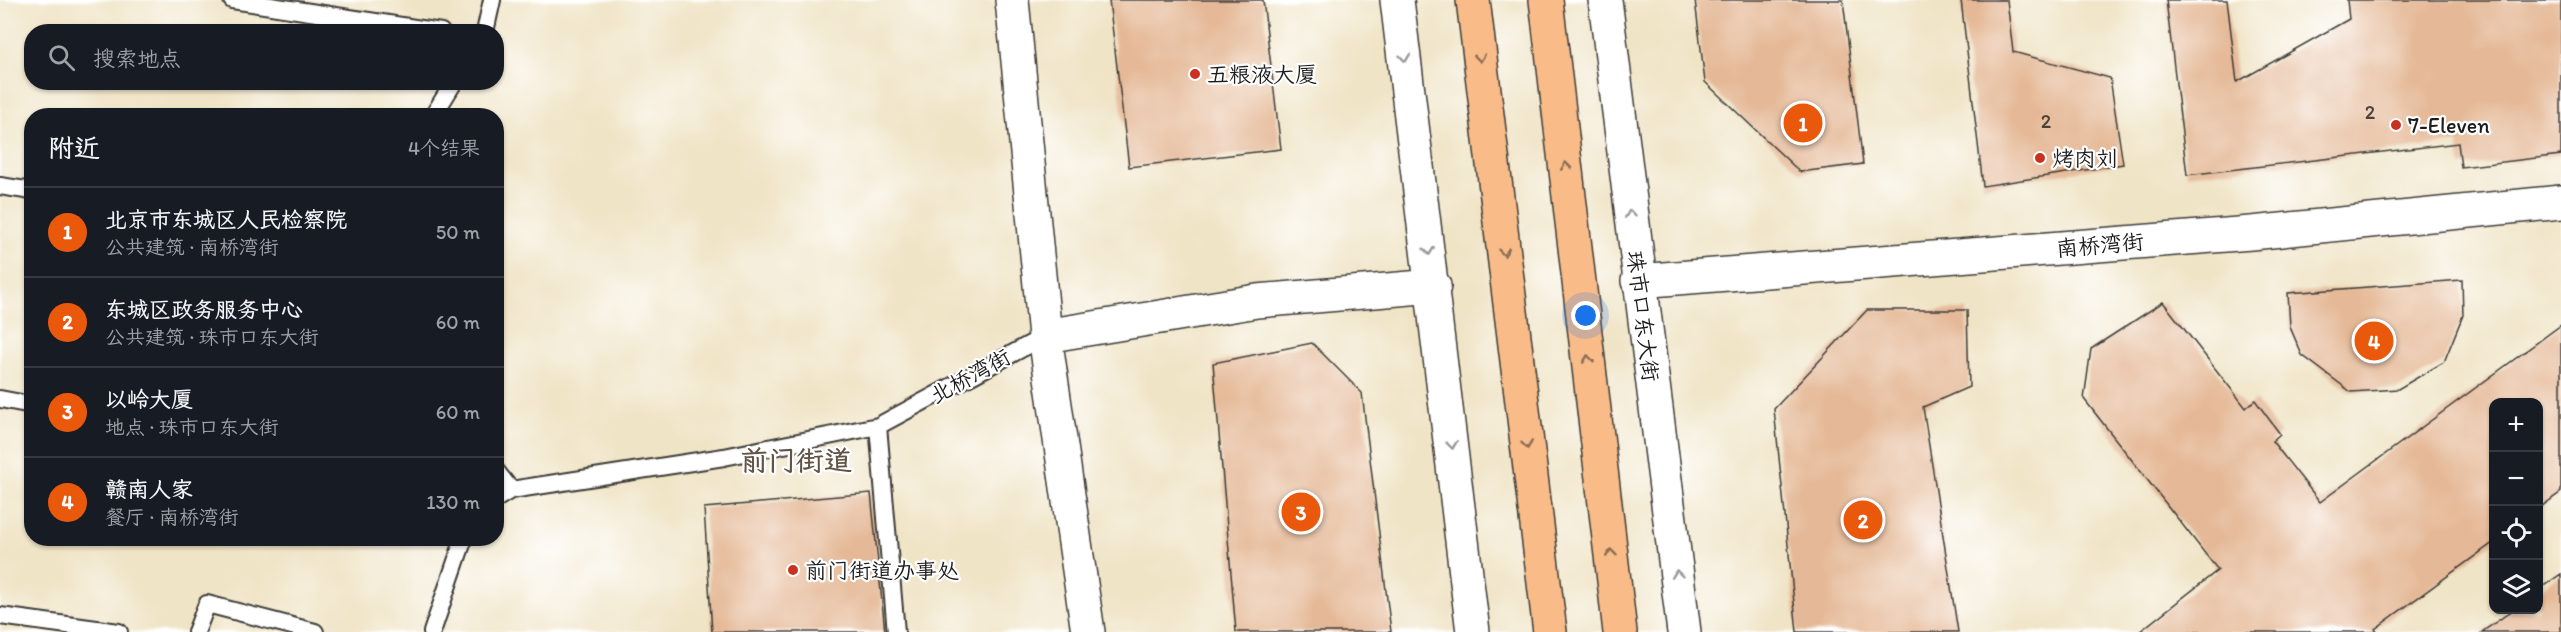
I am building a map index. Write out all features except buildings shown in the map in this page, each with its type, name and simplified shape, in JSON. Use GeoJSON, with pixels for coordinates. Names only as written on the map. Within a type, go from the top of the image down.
{"type":"FeatureCollection","features":[{"type":"Feature","properties":{"kind":"main road"},"geometry":{"type":"LineString","coordinates":[[1473,0],[1550,632]]}},
{"type":"Feature","properties":{"kind":"main road"},"geometry":{"type":"LineString","coordinates":[[1546,0],[1620,632]]}},
{"type":"Feature","properties":{"kind":"street"},"geometry":{"type":"LineString","coordinates":[[1012,0],[1044,336],[1088,632]]}},
{"type":"Feature","properties":{"kind":"street"},"geometry":{"type":"LineString","coordinates":[[1397,0],[1434,286],[1473,632]]}},
{"type":"Feature","properties":{"kind":"street","name":"珠市口东大街"},"geometry":{"type":"LineString","coordinates":[[1605,0],[1638,281],[1684,632]]}},
{"type":"Feature","properties":{"kind":"street","name":"南桥湾街"},"geometry":{"type":"LineString","coordinates":[[1638,281],[2251,233],[2561,202]]}},
{"type":"Feature","properties":{"kind":"street","name":"北桥湾街"},"geometry":{"type":"LineString","coordinates":[[1044,336],[1257,301],[1434,286]]}},
{"type":"Feature","properties":{"kind":"lane"},"geometry":{"type":"LineString","coordinates":[[232,0],[389,24]]}},
{"type":"Feature","properties":{"kind":"lane"},"geometry":{"type":"LineString","coordinates":[[487,24],[492,0]]}},
{"type":"Feature","properties":{"kind":"lane"},"geometry":{"type":"LineString","coordinates":[[438,108],[449,90]]}},
{"type":"Feature","properties":{"kind":"lane"},"geometry":{"type":"LineString","coordinates":[[0,186],[24,190]]}},
{"type":"Feature","properties":{"kind":"lane","name":"北桥湾街"},"geometry":{"type":"LineString","coordinates":[[504,488],[724,457],[878,426],[1044,336]]}},
{"type":"Feature","properties":{"kind":"lane"},"geometry":{"type":"LineString","coordinates":[[0,399],[24,404]]}},
{"type":"Feature","properties":{"kind":"lane"},"geometry":{"type":"LineString","coordinates":[[878,426],[896,632]]}},
{"type":"Feature","properties":{"kind":"lane"},"geometry":{"type":"LineString","coordinates":[[432,632],[461,546]]}},
{"type":"Feature","properties":{"kind":"lane"},"geometry":{"type":"LineString","coordinates":[[196,632],[207,604],[315,632]]}},
{"type":"Feature","properties":{"kind":"lane"},"geometry":{"type":"LineString","coordinates":[[0,616],[119,632]]}},
{"type":"Feature","properties":{"kind":"place","name":"五粮液大厦"},"geometry":{"type":"Point","coordinates":[1195,74]}},
{"type":"Feature","properties":{"kind":"place","name":"北京市东城区人民检察院"},"geometry":{"type":"Point","coordinates":[1803,123]}},
{"type":"Feature","properties":{"kind":"place","name":"7-Eleven"},"geometry":{"type":"Point","coordinates":[2396,125]}},
{"type":"Feature","properties":{"kind":"place","name":"烤肉刘"},"geometry":{"type":"Point","coordinates":[2040,158]}},
{"type":"Feature","properties":{"kind":"place","name":"赣南人家"},"geometry":{"type":"Point","coordinates":[2374,341]}},
{"type":"Feature","properties":{"kind":"place","name":"以岭大厦"},"geometry":{"type":"Point","coordinates":[1301,512]}},
{"type":"Feature","properties":{"kind":"place","name":"东城区政务服务中心"},"geometry":{"type":"Point","coordinates":[1863,520]}},
{"type":"Feature","properties":{"kind":"place","name":"前门街道办事处"},"geometry":{"type":"Point","coordinates":[793,570]}},
{"type":"Feature","properties":{"kind":"district","name":"前门街道"},"geometry":{"type":"Point","coordinates":[796,460]}}]}
